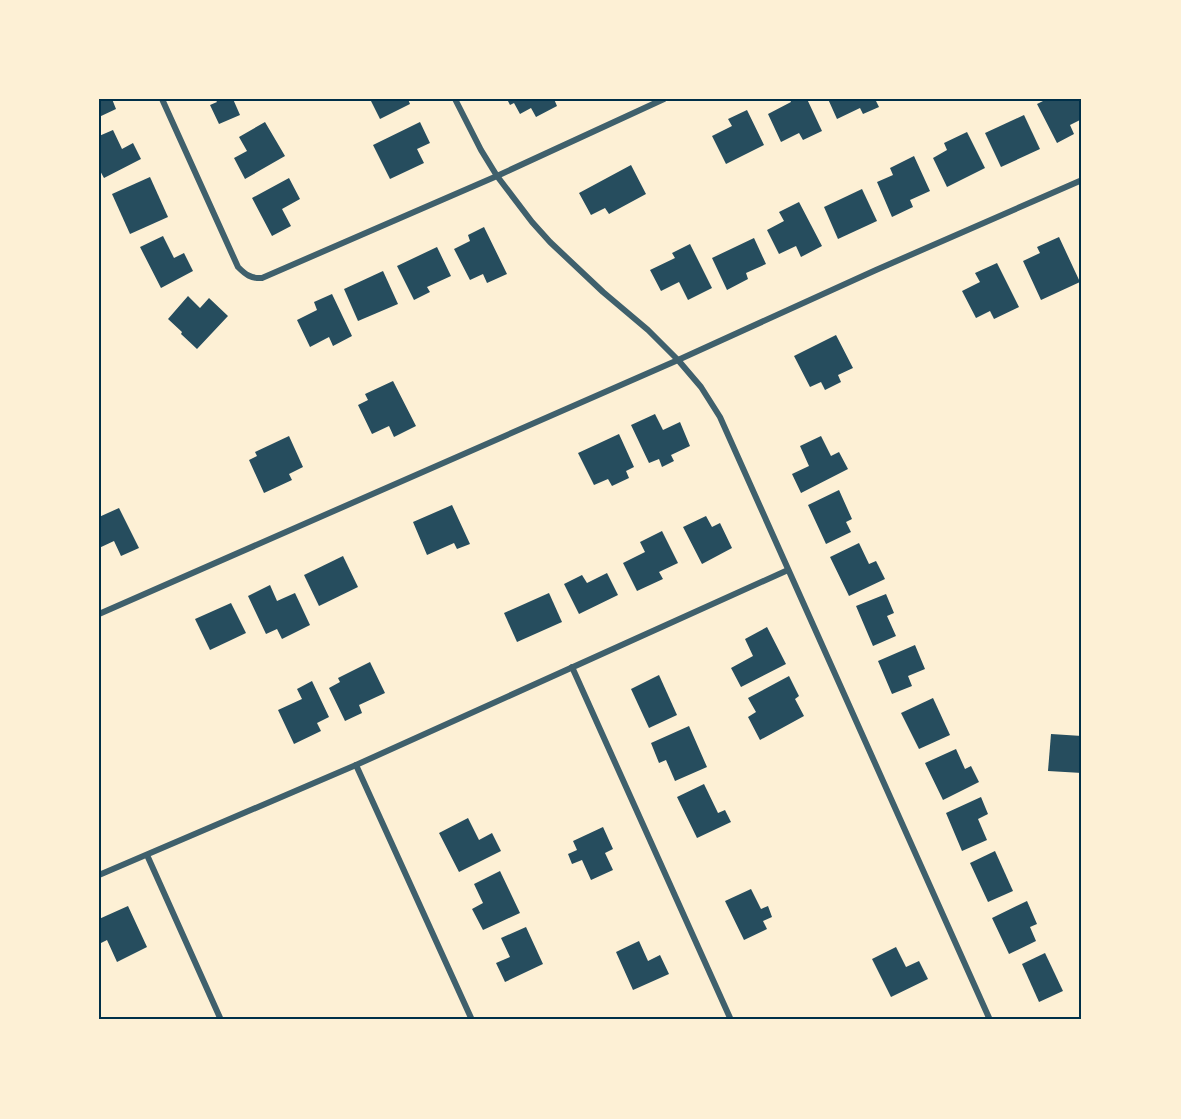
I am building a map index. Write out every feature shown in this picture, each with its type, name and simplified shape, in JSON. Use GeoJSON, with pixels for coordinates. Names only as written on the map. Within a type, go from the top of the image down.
{"type":"FeatureCollection","features":[{"type":"Feature","properties":{"kind":"street"},"geometry":{"type":"LineString","coordinates":[[162,99],[238,267],[245,275],[256,279],[497,176],[664,99]]}},
{"type":"Feature","properties":{"kind":"street"},"geometry":{"type":"LineString","coordinates":[[454,99],[497,176],[532,222],[550,242],[678,360],[701,387],[720,417],[990,1020]]}},
{"type":"Feature","properties":{"kind":"street"},"geometry":{"type":"LineString","coordinates":[[99,614],[1082,180]]}},
{"type":"Feature","properties":{"kind":"street"},"geometry":{"type":"LineString","coordinates":[[99,875],[356,765],[788,570]]}},
{"type":"Feature","properties":{"kind":"street"},"geometry":{"type":"LineString","coordinates":[[572,667],[731,1020]]}},
{"type":"Feature","properties":{"kind":"street"},"geometry":{"type":"LineString","coordinates":[[356,765],[472,1020]]}},
{"type":"Feature","properties":{"kind":"street"},"geometry":{"type":"LineString","coordinates":[[147,855],[221,1020]]}},
{"type":"Feature","properties":{"kind":"building"},"geometry":{"type":"Polygon","coordinates":[[[99,99],[112,99],[116,109],[99,117],[99,99]]]}},
{"type":"Feature","properties":{"kind":"building"},"geometry":{"type":"Polygon","coordinates":[[[215,99],[233,99],[240,115],[219,124],[210,105],[217,102],[215,99]]]}},
{"type":"Feature","properties":{"kind":"building"},"geometry":{"type":"Polygon","coordinates":[[[370,99],[408,99],[410,104],[380,119],[370,99]]]}},
{"type":"Feature","properties":{"kind":"building"},"geometry":{"type":"Polygon","coordinates":[[[507,99],[554,99],[557,106],[536,117],[531,108],[520,114],[514,103],[510,105],[507,99]]]}},
{"type":"Feature","properties":{"kind":"building"},"geometry":{"type":"Polygon","coordinates":[[[790,99],[807,99],[822,131],[803,140],[799,133],[781,142],[768,114],[791,102],[790,99]]]}},
{"type":"Feature","properties":{"kind":"building"},"geometry":{"type":"Polygon","coordinates":[[[828,99],[875,99],[879,107],[863,114],[860,108],[837,119],[828,99]]]}},
{"type":"Feature","properties":{"kind":"building"},"geometry":{"type":"Polygon","coordinates":[[[1047,99],[1080,99],[1082,102],[1082,119],[1070,125],[1074,134],[1057,143],[1037,104],[1047,99]]]}},
{"type":"Feature","properties":{"kind":"building"},"geometry":{"type":"Polygon","coordinates":[[[747,110],[764,145],[726,164],[712,136],[732,126],[728,119],[747,110]]]}},
{"type":"Feature","properties":{"kind":"building"},"geometry":{"type":"Polygon","coordinates":[[[1024,115],[1040,149],[1001,167],[985,133],[1024,115]]]}},
{"type":"Feature","properties":{"kind":"building"},"geometry":{"type":"Polygon","coordinates":[[[265,122],[285,156],[245,179],[234,158],[247,151],[239,137],[265,122]]]}},
{"type":"Feature","properties":{"kind":"building"},"geometry":{"type":"Polygon","coordinates":[[[420,122],[430,143],[417,149],[424,163],[390,179],[373,145],[420,122]]]}},
{"type":"Feature","properties":{"kind":"building"},"geometry":{"type":"Polygon","coordinates":[[[113,130],[122,149],[133,143],[141,159],[104,178],[99,169],[99,136],[113,130]]]}},
{"type":"Feature","properties":{"kind":"building"},"geometry":{"type":"Polygon","coordinates":[[[967,132],[985,168],[947,187],[933,158],[947,150],[944,143],[967,132]]]}},
{"type":"Feature","properties":{"kind":"building"},"geometry":{"type":"Polygon","coordinates":[[[914,156],[930,191],[910,200],[913,207],[892,217],[877,182],[893,175],[890,168],[914,156]]]}},
{"type":"Feature","properties":{"kind":"building"},"geometry":{"type":"Polygon","coordinates":[[[631,165],[646,194],[609,214],[605,208],[591,215],[579,193],[631,165]]]}},
{"type":"Feature","properties":{"kind":"building"},"geometry":{"type":"Polygon","coordinates":[[[150,177],[168,217],[130,234],[112,194],[150,177]]]}},
{"type":"Feature","properties":{"kind":"building"},"geometry":{"type":"Polygon","coordinates":[[[289,178],[300,199],[282,209],[291,226],[272,236],[252,198],[289,178]]]}},
{"type":"Feature","properties":{"kind":"building"},"geometry":{"type":"Polygon","coordinates":[[[862,189],[877,221],[838,239],[824,207],[862,189]]]}},
{"type":"Feature","properties":{"kind":"building"},"geometry":{"type":"Polygon","coordinates":[[[799,202],[822,246],[801,257],[796,246],[779,254],[767,230],[784,221],[779,212],[799,202]]]}},
{"type":"Feature","properties":{"kind":"building"},"geometry":{"type":"Polygon","coordinates":[[[484,227],[507,274],[487,283],[483,274],[470,280],[454,249],[470,241],[468,235],[484,227]]]}},
{"type":"Feature","properties":{"kind":"building"},"geometry":{"type":"Polygon","coordinates":[[[163,236],[174,258],[184,253],[193,271],[161,288],[140,247],[163,236]]]}},
{"type":"Feature","properties":{"kind":"building"},"geometry":{"type":"Polygon","coordinates":[[[1059,237],[1080,282],[1041,300],[1023,261],[1040,253],[1037,247],[1059,237]]]}},
{"type":"Feature","properties":{"kind":"building"},"geometry":{"type":"Polygon","coordinates":[[[754,238],[766,264],[746,273],[748,279],[727,290],[712,258],[754,238]]]}},
{"type":"Feature","properties":{"kind":"building"},"geometry":{"type":"Polygon","coordinates":[[[690,244],[712,288],[688,300],[679,282],[661,291],[650,270],[675,258],[672,253],[690,244]]]}},
{"type":"Feature","properties":{"kind":"building"},"geometry":{"type":"Polygon","coordinates":[[[437,247],[451,276],[427,287],[430,292],[414,300],[397,266],[437,247]]]}},
{"type":"Feature","properties":{"kind":"building"},"geometry":{"type":"Polygon","coordinates":[[[997,263],[1019,307],[994,319],[990,311],[976,318],[962,291],[980,282],[975,273],[997,263]]]}},
{"type":"Feature","properties":{"kind":"building"},"geometry":{"type":"Polygon","coordinates":[[[383,271],[398,304],[358,321],[344,289],[383,271]]]}},
{"type":"Feature","properties":{"kind":"building"},"geometry":{"type":"Polygon","coordinates":[[[332,294],[352,336],[333,346],[329,337],[310,347],[297,320],[317,310],[314,302],[332,294]]]}},
{"type":"Feature","properties":{"kind":"building"},"geometry":{"type":"Polygon","coordinates":[[[188,296],[200,308],[209,298],[228,316],[197,349],[168,319],[188,296]]]}},
{"type":"Feature","properties":{"kind":"building"},"geometry":{"type":"Polygon","coordinates":[[[836,335],[853,368],[838,375],[841,382],[825,390],[821,382],[810,387],[794,356],[836,335]]]}},
{"type":"Feature","properties":{"kind":"building"},"geometry":{"type":"Polygon","coordinates":[[[393,381],[416,426],[394,437],[389,426],[372,434],[358,405],[368,400],[365,394],[393,381]]]}},
{"type":"Feature","properties":{"kind":"building"},"geometry":{"type":"Polygon","coordinates":[[[655,414],[663,430],[680,422],[690,446],[671,455],[674,461],[662,467],[659,459],[649,463],[631,425],[655,414]]]}},
{"type":"Feature","properties":{"kind":"building"},"geometry":{"type":"Polygon","coordinates":[[[619,434],[634,467],[626,471],[629,478],[612,486],[608,479],[594,485],[578,453],[619,434]]]}},
{"type":"Feature","properties":{"kind":"building"},"geometry":{"type":"Polygon","coordinates":[[[289,436],[303,467],[289,474],[292,480],[264,493],[249,460],[257,456],[255,452],[289,436]]]}},
{"type":"Feature","properties":{"kind":"building"},"geometry":{"type":"Polygon","coordinates":[[[821,436],[831,456],[839,452],[848,469],[801,493],[792,474],[809,466],[800,446],[821,436]]]}},
{"type":"Feature","properties":{"kind":"building"},"geometry":{"type":"Polygon","coordinates":[[[839,490],[852,519],[846,522],[851,532],[826,544],[808,505],[839,490]]]}},
{"type":"Feature","properties":{"kind":"building"},"geometry":{"type":"Polygon","coordinates":[[[452,505],[470,544],[457,549],[454,543],[427,555],[413,522],[452,505]]]}},
{"type":"Feature","properties":{"kind":"building"},"geometry":{"type":"Polygon","coordinates":[[[119,508],[139,548],[121,556],[114,541],[99,548],[99,517],[119,508]]]}},
{"type":"Feature","properties":{"kind":"building"},"geometry":{"type":"Polygon","coordinates":[[[706,516],[712,527],[720,523],[732,548],[702,564],[683,527],[706,516]]]}},
{"type":"Feature","properties":{"kind":"building"},"geometry":{"type":"Polygon","coordinates":[[[662,531],[678,563],[659,572],[663,579],[637,591],[623,563],[645,552],[640,542],[662,531]]]}},
{"type":"Feature","properties":{"kind":"building"},"geometry":{"type":"Polygon","coordinates":[[[859,543],[869,564],[876,561],[885,579],[849,596],[830,557],[859,543]]]}},
{"type":"Feature","properties":{"kind":"building"},"geometry":{"type":"Polygon","coordinates":[[[343,556],[358,587],[319,606],[304,575],[343,556]]]}},
{"type":"Feature","properties":{"kind":"building"},"geometry":{"type":"Polygon","coordinates":[[[607,573],[618,595],[579,614],[564,584],[582,575],[587,583],[607,573]]]}},
{"type":"Feature","properties":{"kind":"building"},"geometry":{"type":"Polygon","coordinates":[[[270,585],[277,601],[295,593],[310,625],[282,639],[277,629],[266,634],[248,596],[270,585]]]}},
{"type":"Feature","properties":{"kind":"building"},"geometry":{"type":"Polygon","coordinates":[[[549,593],[562,622],[517,642],[504,613],[549,593]]]}},
{"type":"Feature","properties":{"kind":"building"},"geometry":{"type":"Polygon","coordinates":[[[886,594],[894,613],[887,616],[896,636],[873,646],[856,606],[886,594]]]}},
{"type":"Feature","properties":{"kind":"building"},"geometry":{"type":"Polygon","coordinates":[[[231,603],[246,633],[210,650],[195,619],[231,603]]]}},
{"type":"Feature","properties":{"kind":"building"},"geometry":{"type":"Polygon","coordinates":[[[767,627],[786,664],[741,687],[731,668],[753,656],[745,639],[767,627]]]}},
{"type":"Feature","properties":{"kind":"building"},"geometry":{"type":"Polygon","coordinates":[[[915,645],[925,669],[908,676],[912,686],[892,694],[878,661],[915,645]]]}},
{"type":"Feature","properties":{"kind":"building"},"geometry":{"type":"Polygon","coordinates":[[[370,662],[385,693],[359,705],[362,713],[345,721],[329,688],[340,682],[338,678],[370,662]]]}},
{"type":"Feature","properties":{"kind":"building"},"geometry":{"type":"Polygon","coordinates":[[[659,675],[677,715],[649,728],[631,689],[659,675]]]}},
{"type":"Feature","properties":{"kind":"building"},"geometry":{"type":"Polygon","coordinates":[[[789,676],[799,696],[795,699],[804,716],[760,740],[748,717],[756,712],[748,698],[789,676]]]}},
{"type":"Feature","properties":{"kind":"building"},"geometry":{"type":"Polygon","coordinates":[[[312,681],[329,717],[317,723],[321,731],[294,744],[278,710],[302,699],[297,689],[312,681]]]}},
{"type":"Feature","properties":{"kind":"building"},"geometry":{"type":"Polygon","coordinates":[[[933,698],[950,735],[919,749],[901,713],[933,698]]]}},
{"type":"Feature","properties":{"kind":"building"},"geometry":{"type":"Polygon","coordinates":[[[689,726],[707,767],[675,781],[666,760],[659,763],[651,743],[689,726]]]}},
{"type":"Feature","properties":{"kind":"building"},"geometry":{"type":"Polygon","coordinates":[[[1051,734],[1082,736],[1082,773],[1048,771],[1051,734]]]}},
{"type":"Feature","properties":{"kind":"building"},"geometry":{"type":"Polygon","coordinates":[[[956,749],[965,769],[971,766],[979,782],[943,800],[925,763],[956,749]]]}},
{"type":"Feature","properties":{"kind":"building"},"geometry":{"type":"Polygon","coordinates":[[[704,784],[718,813],[725,810],[731,822],[697,838],[677,797],[704,784]]]}},
{"type":"Feature","properties":{"kind":"building"},"geometry":{"type":"Polygon","coordinates":[[[981,797],[988,814],[978,819],[987,840],[962,851],[946,813],[981,797]]]}},
{"type":"Feature","properties":{"kind":"building"},"geometry":{"type":"Polygon","coordinates":[[[468,818],[479,840],[492,833],[501,851],[459,872],[439,833],[468,818]]]}},
{"type":"Feature","properties":{"kind":"building"},"geometry":{"type":"Polygon","coordinates":[[[603,827],[613,849],[605,853],[613,870],[591,880],[582,860],[572,864],[568,854],[577,850],[573,841],[603,827]]]}},
{"type":"Feature","properties":{"kind":"building"},"geometry":{"type":"Polygon","coordinates":[[[995,851],[1013,891],[988,902],[970,863],[995,851]]]}},
{"type":"Feature","properties":{"kind":"building"},"geometry":{"type":"Polygon","coordinates":[[[500,871],[520,913],[483,930],[472,909],[483,903],[474,884],[500,871]]]}},
{"type":"Feature","properties":{"kind":"building"},"geometry":{"type":"Polygon","coordinates":[[[751,889],[761,909],[768,906],[772,917],[763,921],[767,929],[744,940],[725,901],[751,889]]]}},
{"type":"Feature","properties":{"kind":"building"},"geometry":{"type":"Polygon","coordinates":[[[1027,901],[1037,924],[1030,927],[1036,941],[1009,954],[992,918],[1027,901]]]}},
{"type":"Feature","properties":{"kind":"building"},"geometry":{"type":"Polygon","coordinates":[[[128,906],[147,947],[117,962],[107,940],[101,943],[99,940],[99,919],[128,906]]]}},
{"type":"Feature","properties":{"kind":"building"},"geometry":{"type":"Polygon","coordinates":[[[526,927],[543,964],[505,982],[496,963],[510,957],[501,938],[526,927]]]}},
{"type":"Feature","properties":{"kind":"building"},"geometry":{"type":"Polygon","coordinates":[[[639,941],[648,961],[660,955],[669,974],[633,990],[616,952],[639,941]]]}},
{"type":"Feature","properties":{"kind":"building"},"geometry":{"type":"Polygon","coordinates":[[[896,947],[906,967],[919,961],[928,979],[891,997],[872,959],[896,947]]]}},
{"type":"Feature","properties":{"kind":"building"},"geometry":{"type":"Polygon","coordinates":[[[1045,953],[1063,991],[1039,1002],[1022,964],[1045,953]]]}}]}
